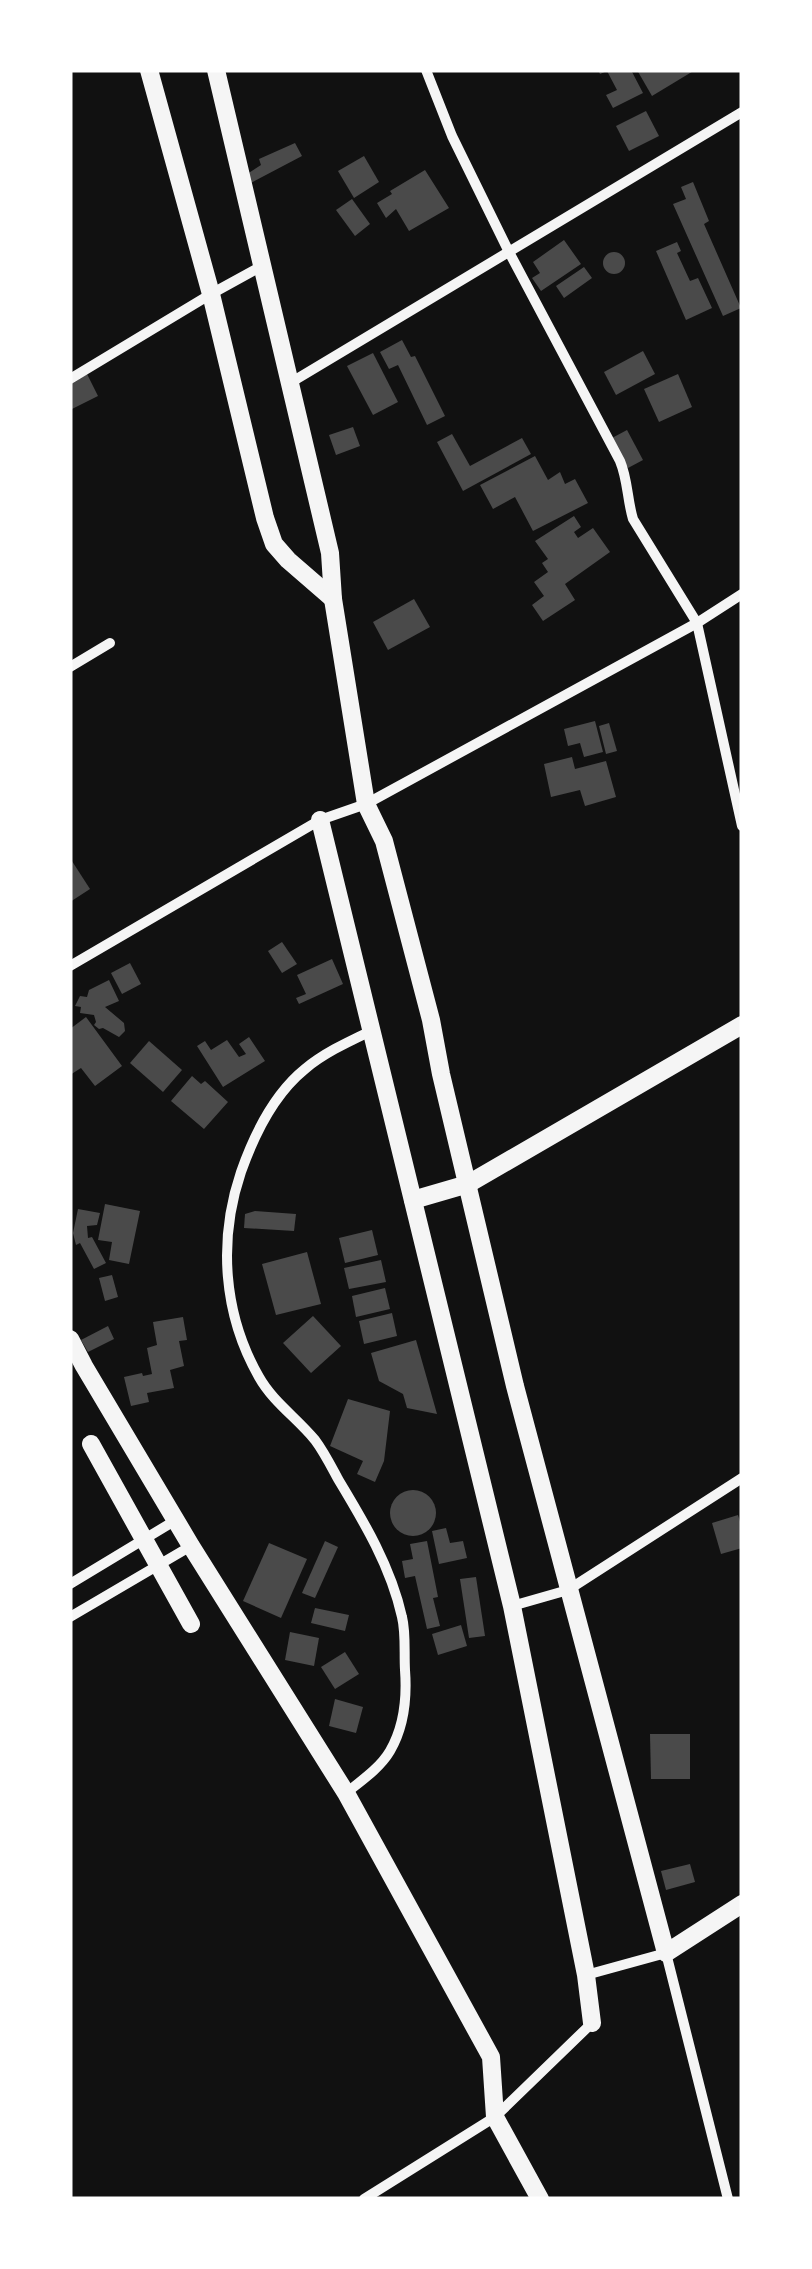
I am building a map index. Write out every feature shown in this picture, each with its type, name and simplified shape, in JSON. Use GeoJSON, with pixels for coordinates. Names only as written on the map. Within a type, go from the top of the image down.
{"type":"FeatureCollection","features":[{"type":"Feature","properties":{"kind":"street"},"geometry":{"type":"LineString","coordinates":[[150,70],[211,294],[265,518],[274,544],[333,600]]}},
{"type":"Feature","properties":{"kind":"street"},"geometry":{"type":"LineString","coordinates":[[216,70],[330,553],[333,600],[366,804],[384,841],[431,1020],[515,1386],[728,2199]]}},
{"type":"Feature","properties":{"kind":"street"},"geometry":{"type":"LineString","coordinates":[[426,70],[452,136],[509,252],[620,461],[633,519],[697,623],[742,826]]}},
{"type":"Feature","properties":{"kind":"street"},"geometry":{"type":"LineString","coordinates":[[290,384],[742,112]]}},
{"type":"Feature","properties":{"kind":"street"},"geometry":{"type":"LineString","coordinates":[[70,380],[262,266]]}},
{"type":"Feature","properties":{"kind":"street"},"geometry":{"type":"LineString","coordinates":[[70,966],[320,820],[366,804],[697,623],[742,594]]}},
{"type":"Feature","properties":{"kind":"street"},"geometry":{"type":"LineString","coordinates":[[70,666],[110,643]]}},
{"type":"Feature","properties":{"kind":"street"},"geometry":{"type":"LineString","coordinates":[[320,820],[512,1606],[586,1975],[592,2023],[494,2117],[364,2199]]}},
{"type":"Feature","properties":{"kind":"street"},"geometry":{"type":"LineString","coordinates":[[413,1200],[468,1184],[742,1025]]}},
{"type":"Feature","properties":{"kind":"street"},"geometry":{"type":"LineString","coordinates":[[346,1793],[372,1772],[390,1750],[404,1715],[402,1618],[366,1524],[315,1441],[260,1378],[237,1326],[228,1289],[226,1235],[245,1161],[257,1131],[279,1098],[304,1070],[370,1031]]}},
{"type":"Feature","properties":{"kind":"street"},"geometry":{"type":"LineString","coordinates":[[70,1338],[191,1546],[346,1793],[491,2056],[494,2117],[540,2199]]}},
{"type":"Feature","properties":{"kind":"street"},"geometry":{"type":"LineString","coordinates":[[91,1444],[190,1624]]}},
{"type":"Feature","properties":{"kind":"street"},"geometry":{"type":"LineString","coordinates":[[512,1606],[568,1590],[742,1478]]}},
{"type":"Feature","properties":{"kind":"street"},"geometry":{"type":"LineString","coordinates":[[70,1584],[176,1520]]}},
{"type":"Feature","properties":{"kind":"street"},"geometry":{"type":"LineString","coordinates":[[70,1617],[191,1546]]}},
{"type":"Feature","properties":{"kind":"street"},"geometry":{"type":"LineString","coordinates":[[586,1975],[666,1954],[742,1904]]}},
{"type":"Feature","properties":{"kind":"building"},"geometry":{"type":"Polygon","coordinates":[[[598,70],[631,70],[643,93],[613,108],[606,95],[617,90],[607,71],[600,74],[598,70]]]}},
{"type":"Feature","properties":{"kind":"building"},"geometry":{"type":"Polygon","coordinates":[[[637,70],[695,70],[652,96],[637,70]]]}},
{"type":"Feature","properties":{"kind":"building"},"geometry":{"type":"Polygon","coordinates":[[[646,111],[659,136],[629,151],[616,126],[646,111]]]}},
{"type":"Feature","properties":{"kind":"building"},"geometry":{"type":"Polygon","coordinates":[[[295,143],[302,156],[249,184],[244,176],[261,165],[259,159],[295,143]]]}},
{"type":"Feature","properties":{"kind":"building"},"geometry":{"type":"Polygon","coordinates":[[[364,156],[379,182],[354,198],[338,171],[364,156]]]}},
{"type":"Feature","properties":{"kind":"building"},"geometry":{"type":"Polygon","coordinates":[[[425,170],[449,208],[409,231],[396,209],[386,218],[377,203],[425,170]]]}},
{"type":"Feature","properties":{"kind":"building"},"geometry":{"type":"Polygon","coordinates":[[[693,182],[709,221],[704,224],[741,308],[723,316],[673,204],[686,199],[681,187],[693,182]]]}},
{"type":"Feature","properties":{"kind":"building"},"geometry":{"type":"Polygon","coordinates":[[[352,199],[370,224],[355,236],[336,210],[352,199]]]}},
{"type":"Feature","properties":{"kind":"building"},"geometry":{"type":"Polygon","coordinates":[[[564,240],[581,264],[541,291],[532,278],[540,273],[533,262],[564,240]]]}},
{"type":"Feature","properties":{"kind":"building"},"geometry":{"type":"Polygon","coordinates":[[[677,242],[681,251],[677,253],[690,281],[698,278],[712,308],[686,320],[656,251],[677,242]]]}},
{"type":"Feature","properties":{"kind":"building"},"geometry":{"type":"Polygon","coordinates":[[[614,252],[622,255],[622,271],[614,274],[606,271],[603,263],[606,255],[614,252]]]}},
{"type":"Feature","properties":{"kind":"building"},"geometry":{"type":"Polygon","coordinates":[[[584,267],[592,278],[564,298],[556,286],[584,267]]]}},
{"type":"Feature","properties":{"kind":"building"},"geometry":{"type":"Polygon","coordinates":[[[402,340],[411,357],[415,356],[445,416],[427,425],[398,365],[389,369],[380,352],[402,340]]]}},
{"type":"Feature","properties":{"kind":"building"},"geometry":{"type":"Polygon","coordinates":[[[643,351],[655,374],[616,395],[604,372],[643,351]]]}},
{"type":"Feature","properties":{"kind":"building"},"geometry":{"type":"Polygon","coordinates":[[[373,353],[398,402],[373,415],[347,366],[373,353]]]}},
{"type":"Feature","properties":{"kind":"building"},"geometry":{"type":"Polygon","coordinates":[[[87,374],[98,396],[70,410],[70,383],[87,374]]]}},
{"type":"Feature","properties":{"kind":"building"},"geometry":{"type":"Polygon","coordinates":[[[678,374],[692,407],[659,422],[644,389],[678,374]]]}},
{"type":"Feature","properties":{"kind":"building"},"geometry":{"type":"Polygon","coordinates":[[[353,427],[360,446],[336,455],[329,435],[353,427]]]}},
{"type":"Feature","properties":{"kind":"building"},"geometry":{"type":"Polygon","coordinates":[[[627,430],[643,460],[628,468],[612,438],[627,430]]]}},
{"type":"Feature","properties":{"kind":"building"},"geometry":{"type":"Polygon","coordinates":[[[452,434],[470,466],[522,438],[531,454],[463,491],[437,442],[452,434]]]}},
{"type":"Feature","properties":{"kind":"building"},"geometry":{"type":"Polygon","coordinates":[[[535,456],[548,480],[560,472],[565,484],[575,479],[588,503],[533,531],[515,497],[493,509],[480,485],[535,456]]]}},
{"type":"Feature","properties":{"kind":"building"},"geometry":{"type":"Polygon","coordinates":[[[574,516],[581,527],[574,532],[578,538],[593,528],[610,552],[565,584],[575,600],[543,621],[532,605],[544,596],[534,582],[548,572],[542,563],[548,559],[535,541],[574,516]]]}},
{"type":"Feature","properties":{"kind":"building"},"geometry":{"type":"Polygon","coordinates":[[[414,599],[430,627],[388,650],[373,622],[414,599]]]}},
{"type":"Feature","properties":{"kind":"building"},"geometry":{"type":"Polygon","coordinates":[[[595,721],[603,752],[584,757],[580,743],[568,746],[564,729],[595,721]]]}},
{"type":"Feature","properties":{"kind":"building"},"geometry":{"type":"Polygon","coordinates":[[[609,723],[617,751],[606,754],[599,726],[609,723]]]}},
{"type":"Feature","properties":{"kind":"building"},"geometry":{"type":"Polygon","coordinates":[[[572,757],[575,769],[606,761],[616,797],[585,806],[580,790],[551,797],[544,764],[572,757]]]}},
{"type":"Feature","properties":{"kind":"building"},"geometry":{"type":"Polygon","coordinates":[[[70,858],[90,889],[70,902],[70,858]]]}},
{"type":"Feature","properties":{"kind":"building"},"geometry":{"type":"Polygon","coordinates":[[[282,942],[297,964],[282,973],[268,951],[282,942]]]}},
{"type":"Feature","properties":{"kind":"building"},"geometry":{"type":"Polygon","coordinates":[[[332,959],[343,984],[299,1004],[296,998],[306,994],[297,975],[332,959]]]}},
{"type":"Feature","properties":{"kind":"building"},"geometry":{"type":"Polygon","coordinates":[[[130,963],[141,984],[122,994],[111,973],[130,963]]]}},
{"type":"Feature","properties":{"kind":"building"},"geometry":{"type":"Polygon","coordinates":[[[109,980],[119,1001],[105,1007],[124,1023],[125,1031],[119,1037],[99,1029],[94,1025],[94,1015],[80,1013],[81,1007],[75,1006],[80,996],[87,997],[89,990],[109,980]]]}},
{"type":"Feature","properties":{"kind":"building"},"geometry":{"type":"Polygon","coordinates":[[[86,1017],[122,1066],[95,1086],[81,1068],[70,1075],[70,1029],[86,1017]]]}},
{"type":"Feature","properties":{"kind":"building"},"geometry":{"type":"Polygon","coordinates":[[[249,1037],[265,1061],[223,1087],[197,1046],[205,1041],[211,1050],[227,1040],[239,1057],[246,1054],[239,1044],[249,1037]]]}},
{"type":"Feature","properties":{"kind":"building"},"geometry":{"type":"Polygon","coordinates":[[[149,1041],[182,1070],[163,1092],[130,1063],[149,1041]]]}},
{"type":"Feature","properties":{"kind":"building"},"geometry":{"type":"Polygon","coordinates":[[[192,1076],[201,1084],[205,1081],[228,1102],[204,1129],[171,1101],[192,1076]]]}},
{"type":"Feature","properties":{"kind":"building"},"geometry":{"type":"Polygon","coordinates":[[[105,1204],[140,1211],[129,1264],[109,1260],[112,1242],[98,1240],[105,1204]]]}},
{"type":"Feature","properties":{"kind":"building"},"geometry":{"type":"Polygon","coordinates":[[[78,1209],[100,1213],[97,1225],[87,1226],[88,1238],[92,1237],[106,1263],[94,1269],[80,1243],[76,1245],[73,1233],[78,1209]]]}},
{"type":"Feature","properties":{"kind":"building"},"geometry":{"type":"Polygon","coordinates":[[[245,1214],[296,1214],[294,1231],[244,1228],[245,1214]]]}},
{"type":"Feature","properties":{"kind":"building"},"geometry":{"type":"Polygon","coordinates":[[[372,1230],[378,1255],[345,1263],[339,1238],[372,1230]]]}},
{"type":"Feature","properties":{"kind":"building"},"geometry":{"type":"Polygon","coordinates":[[[307,1252],[321,1304],[276,1315],[262,1264],[307,1252]]]}},
{"type":"Feature","properties":{"kind":"building"},"geometry":{"type":"Polygon","coordinates":[[[381,1260],[386,1282],[349,1289],[344,1268],[381,1260]]]}},
{"type":"Feature","properties":{"kind":"building"},"geometry":{"type":"Polygon","coordinates":[[[112,1275],[118,1297],[105,1301],[99,1278],[112,1275]]]}},
{"type":"Feature","properties":{"kind":"building"},"geometry":{"type":"Polygon","coordinates":[[[385,1288],[390,1309],[356,1317],[352,1296],[385,1288]]]}},
{"type":"Feature","properties":{"kind":"building"},"geometry":{"type":"Polygon","coordinates":[[[392,1313],[397,1336],[364,1344],[359,1321],[392,1313]]]}},
{"type":"Feature","properties":{"kind":"building"},"geometry":{"type":"Polygon","coordinates":[[[313,1316],[341,1346],[311,1373],[283,1343],[313,1316]]]}},
{"type":"Feature","properties":{"kind":"building"},"geometry":{"type":"Polygon","coordinates":[[[183,1317],[187,1340],[179,1341],[184,1366],[170,1370],[174,1388],[147,1393],[149,1402],[131,1406],[124,1377],[152,1374],[147,1348],[157,1345],[153,1322],[183,1317]]]}},
{"type":"Feature","properties":{"kind":"building"},"geometry":{"type":"Polygon","coordinates":[[[108,1326],[114,1339],[88,1352],[81,1340],[108,1326]]]}},
{"type":"Feature","properties":{"kind":"building"},"geometry":{"type":"Polygon","coordinates":[[[416,1340],[437,1414],[407,1408],[403,1394],[379,1381],[371,1353],[416,1340]]]}},
{"type":"Feature","properties":{"kind":"building"},"geometry":{"type":"Polygon","coordinates":[[[348,1399],[390,1411],[384,1461],[375,1482],[357,1474],[363,1461],[330,1446],[348,1399]]]}},
{"type":"Feature","properties":{"kind":"building"},"geometry":{"type":"Polygon","coordinates":[[[413,1490],[429,1497],[436,1513],[429,1529],[413,1536],[397,1529],[390,1513],[397,1497],[413,1490]]]}},
{"type":"Feature","properties":{"kind":"building"},"geometry":{"type":"Polygon","coordinates":[[[738,1515],[742,1548],[721,1554],[712,1523],[738,1515]]]}},
{"type":"Feature","properties":{"kind":"building"},"geometry":{"type":"Polygon","coordinates":[[[446,1528],[450,1543],[463,1541],[467,1558],[439,1564],[432,1531],[446,1528]]]}},
{"type":"Feature","properties":{"kind":"building"},"geometry":{"type":"Polygon","coordinates":[[[325,1541],[338,1547],[315,1598],[302,1593],[325,1541]]]}},
{"type":"Feature","properties":{"kind":"building"},"geometry":{"type":"Polygon","coordinates":[[[427,1541],[440,1626],[427,1629],[415,1576],[405,1578],[402,1561],[413,1559],[410,1544],[427,1541]]]}},
{"type":"Feature","properties":{"kind":"building"},"geometry":{"type":"Polygon","coordinates":[[[269,1543],[307,1559],[281,1618],[243,1601],[269,1543]]]}},
{"type":"Feature","properties":{"kind":"building"},"geometry":{"type":"Polygon","coordinates":[[[476,1577],[485,1636],[469,1638],[460,1579],[476,1577]]]}},
{"type":"Feature","properties":{"kind":"building"},"geometry":{"type":"Polygon","coordinates":[[[315,1608],[349,1615],[345,1631],[311,1623],[315,1608]]]}},
{"type":"Feature","properties":{"kind":"building"},"geometry":{"type":"Polygon","coordinates":[[[461,1625],[467,1646],[438,1655],[432,1634],[461,1625]]]}},
{"type":"Feature","properties":{"kind":"building"},"geometry":{"type":"Polygon","coordinates":[[[290,1632],[319,1638],[314,1666],[285,1660],[290,1632]]]}},
{"type":"Feature","properties":{"kind":"building"},"geometry":{"type":"Polygon","coordinates":[[[345,1652],[359,1674],[335,1689],[321,1667],[345,1652]]]}},
{"type":"Feature","properties":{"kind":"building"},"geometry":{"type":"Polygon","coordinates":[[[335,1699],[363,1707],[356,1733],[329,1726],[335,1699]]]}},
{"type":"Feature","properties":{"kind":"building"},"geometry":{"type":"Polygon","coordinates":[[[650,1734],[690,1734],[690,1779],[651,1779],[650,1734]]]}},
{"type":"Feature","properties":{"kind":"building"},"geometry":{"type":"Polygon","coordinates":[[[690,1864],[695,1882],[666,1890],[661,1871],[690,1864]]]}}]}
